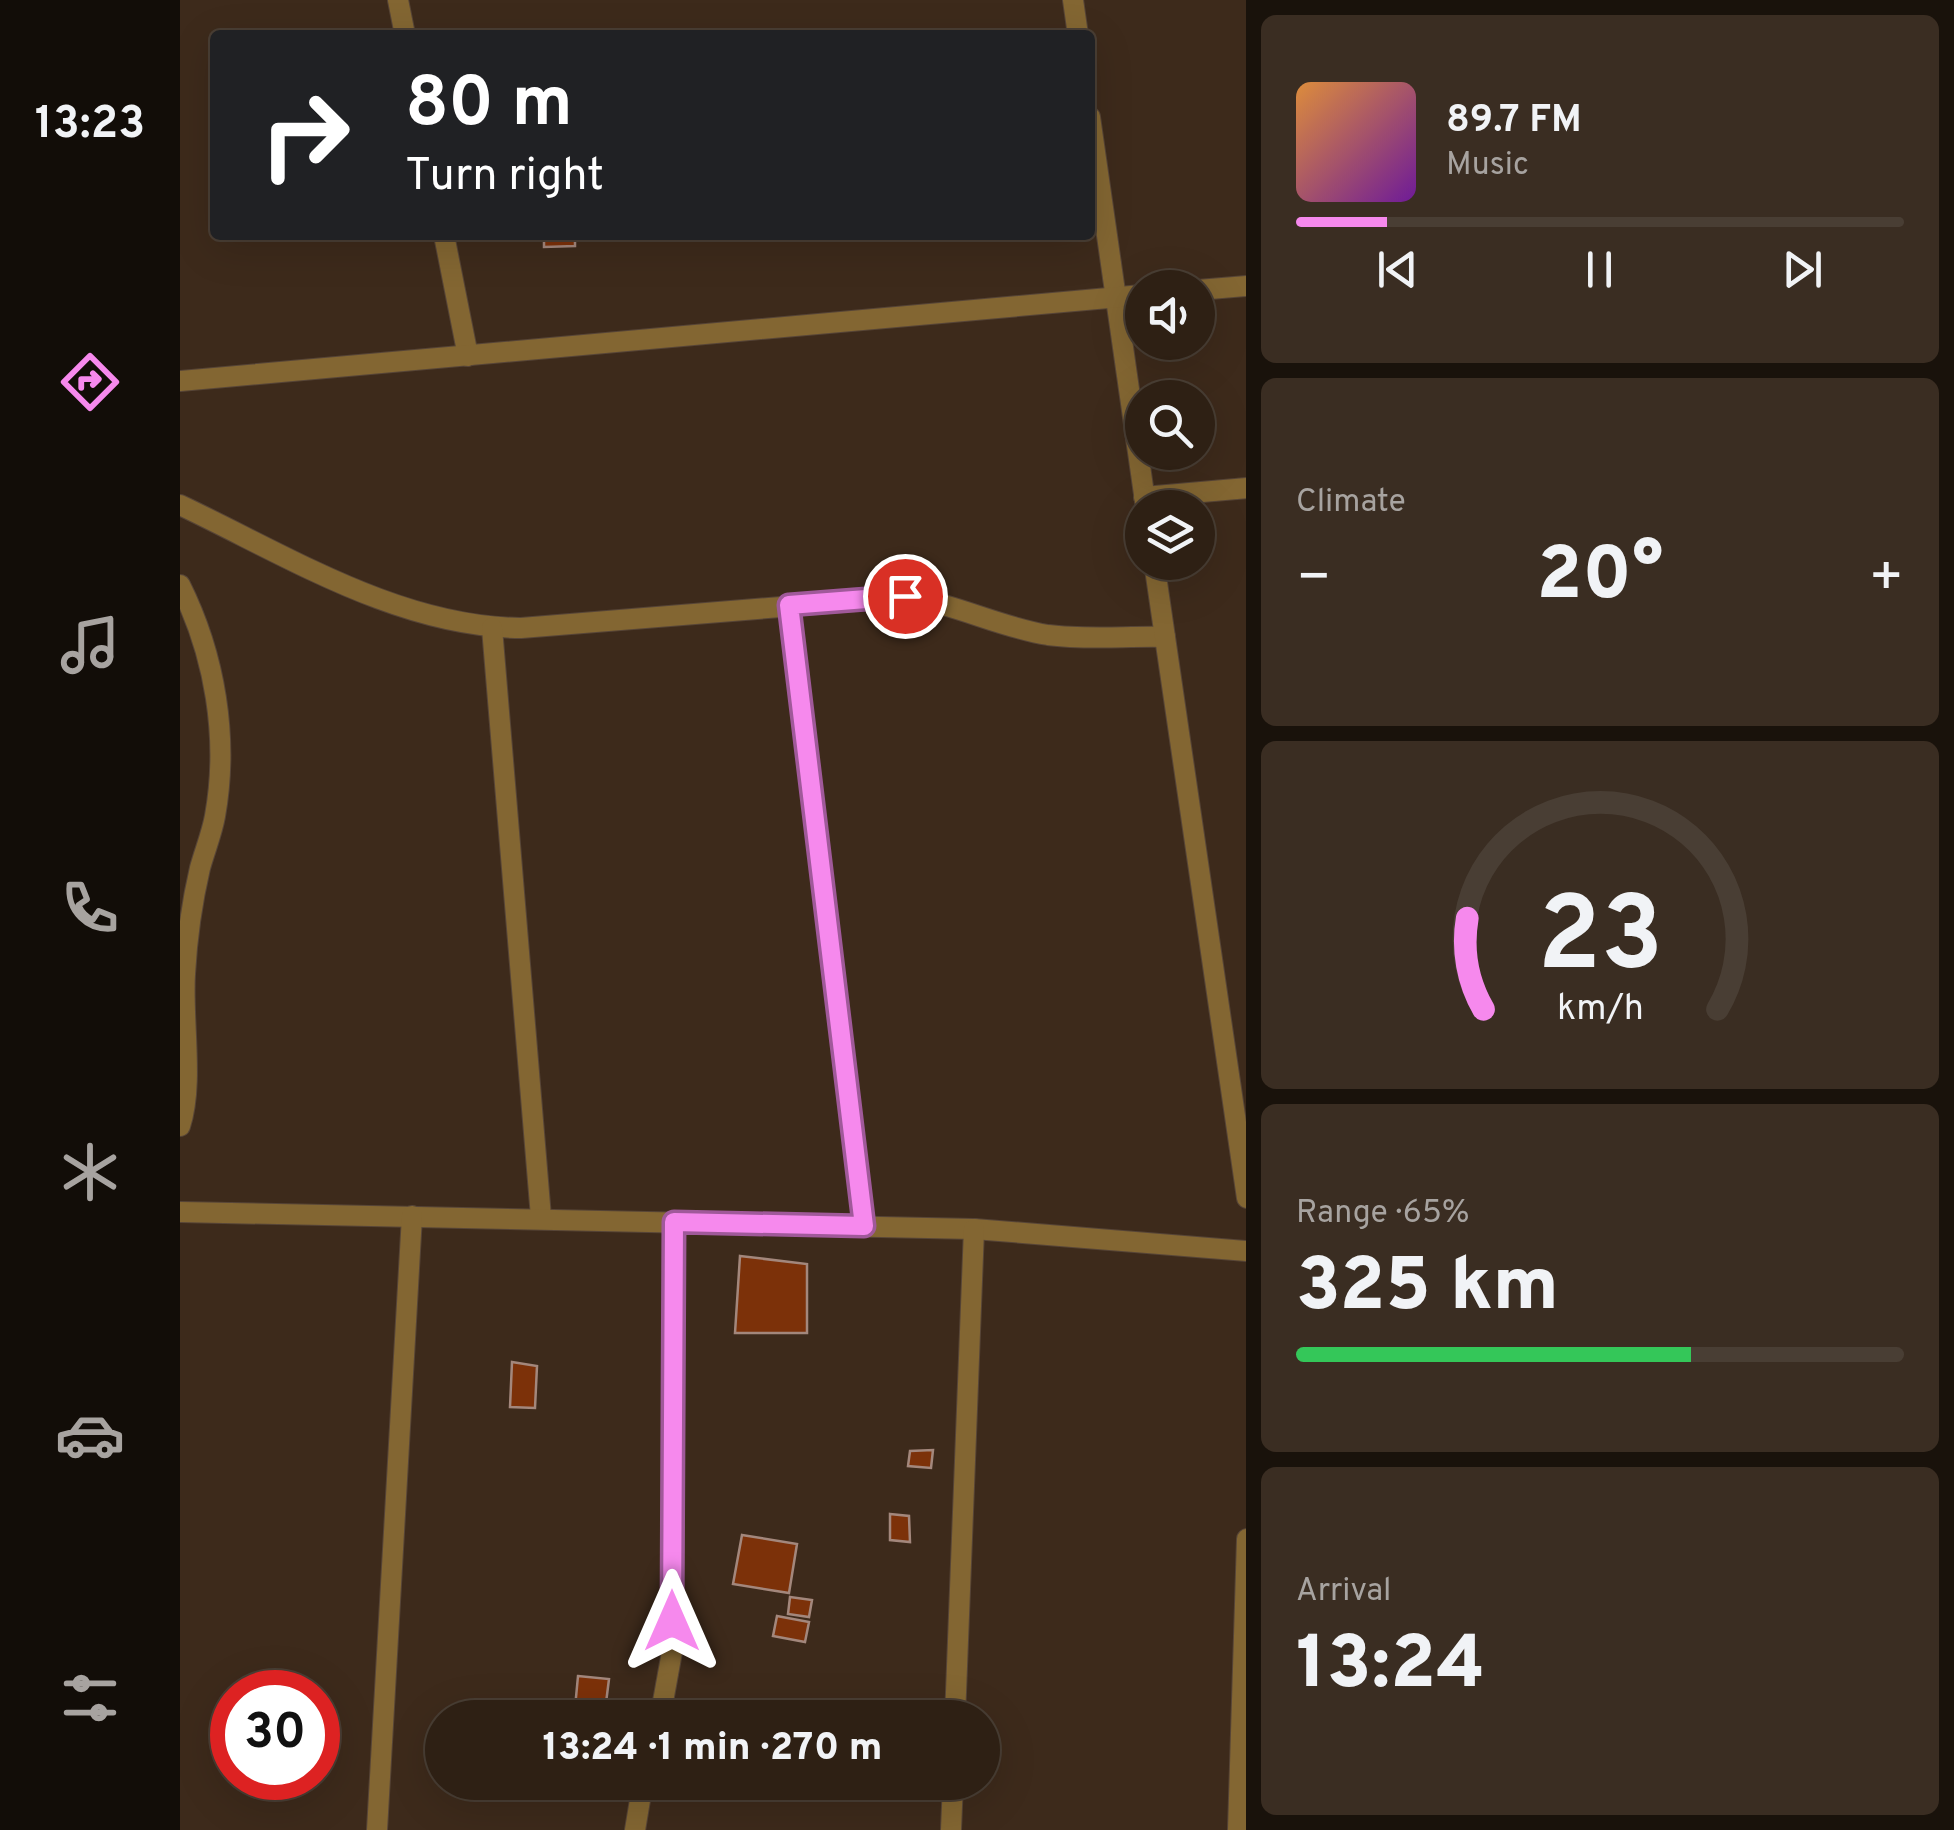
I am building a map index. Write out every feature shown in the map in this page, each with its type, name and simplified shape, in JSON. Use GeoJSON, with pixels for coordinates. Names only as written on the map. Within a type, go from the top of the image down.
{"type":"FeatureCollection","features":[{"type":"Feature","properties":{"kind":"street"},"geometry":{"type":"LineString","coordinates":[[398,0],[404,30]]}},
{"type":"Feature","properties":{"kind":"street"},"geometry":{"type":"LineString","coordinates":[[1073,0],[1077,30]]}},
{"type":"Feature","properties":{"kind":"street"},"geometry":{"type":"LineString","coordinates":[[1095,151],[1143,490]]}},
{"type":"Feature","properties":{"kind":"street"},"geometry":{"type":"LineString","coordinates":[[445,240],[468,356]]}},
{"type":"Feature","properties":{"kind":"street"},"geometry":{"type":"LineString","coordinates":[[1215,289],[1246,286]]}},
{"type":"Feature","properties":{"kind":"street"},"geometry":{"type":"LineString","coordinates":[[180,382],[1125,297]]}},
{"type":"Feature","properties":{"kind":"street"},"geometry":{"type":"LineString","coordinates":[[1215,492],[1246,488]]}},
{"type":"Feature","properties":{"kind":"street"},"geometry":{"type":"LineString","coordinates":[[180,505],[376,598],[440,620],[492,628],[905,596],[948,604],[1008,626],[1050,635],[1165,637]]}},
{"type":"Feature","properties":{"kind":"street"},"geometry":{"type":"LineString","coordinates":[[1157,580],[1246,1198]]}},
{"type":"Feature","properties":{"kind":"street"},"geometry":{"type":"LineString","coordinates":[[180,585],[211,672],[220,743],[214,818],[191,916],[185,972],[186,1101],[180,1126]]}},
{"type":"Feature","properties":{"kind":"street"},"geometry":{"type":"LineString","coordinates":[[789,605],[864,1226]]}},
{"type":"Feature","properties":{"kind":"street"},"geometry":{"type":"LineString","coordinates":[[492,628],[541,1217]]}},
{"type":"Feature","properties":{"kind":"street"},"geometry":{"type":"LineString","coordinates":[[180,1212],[974,1229],[1246,1251]]}},
{"type":"Feature","properties":{"kind":"street"},"geometry":{"type":"LineString","coordinates":[[377,1830],[412,1216]]}},
{"type":"Feature","properties":{"kind":"street"},"geometry":{"type":"LineString","coordinates":[[663,1700],[672,1636],[674,1222]]}},
{"type":"Feature","properties":{"kind":"street"},"geometry":{"type":"LineString","coordinates":[[957,1700],[974,1229]]}},
{"type":"Feature","properties":{"kind":"street"},"geometry":{"type":"LineString","coordinates":[[1238,1830],[1246,1538]]}},
{"type":"Feature","properties":{"kind":"street"},"geometry":{"type":"LineString","coordinates":[[635,1830],[640,1800]]}},
{"type":"Feature","properties":{"kind":"street"},"geometry":{"type":"LineString","coordinates":[[951,1830],[952,1800]]}},
{"type":"Feature","properties":{"kind":"building"},"geometry":{"type":"Polygon","coordinates":[[[544,240],[575,240],[575,246],[544,247],[544,240]]]}},
{"type":"Feature","properties":{"kind":"building"},"geometry":{"type":"Polygon","coordinates":[[[740,1256],[807,1264],[807,1333],[735,1333],[740,1256]]]}},
{"type":"Feature","properties":{"kind":"building"},"geometry":{"type":"Polygon","coordinates":[[[512,1362],[537,1366],[535,1408],[510,1407],[512,1362]]]}},
{"type":"Feature","properties":{"kind":"building"},"geometry":{"type":"Polygon","coordinates":[[[933,1450],[931,1468],[908,1466],[910,1451],[933,1450]]]}},
{"type":"Feature","properties":{"kind":"building"},"geometry":{"type":"Polygon","coordinates":[[[890,1514],[909,1516],[910,1542],[890,1540],[890,1514]]]}},
{"type":"Feature","properties":{"kind":"building"},"geometry":{"type":"Polygon","coordinates":[[[742,1535],[797,1544],[789,1593],[733,1584],[742,1535]]]}},
{"type":"Feature","properties":{"kind":"building"},"geometry":{"type":"Polygon","coordinates":[[[790,1597],[812,1600],[809,1617],[788,1614],[790,1597]]]}},
{"type":"Feature","properties":{"kind":"building"},"geometry":{"type":"Polygon","coordinates":[[[777,1616],[809,1622],[805,1642],[773,1636],[777,1616]]]}},
{"type":"Feature","properties":{"kind":"building"},"geometry":{"type":"Polygon","coordinates":[[[578,1676],[609,1679],[606,1700],[576,1700],[578,1676]]]}},
{"type":"Feature","properties":{"kind":"route"},"geometry":{"type":"LineString","coordinates":[[672,1621],[674,1222],[864,1226],[789,605],[905,596]]}}]}
